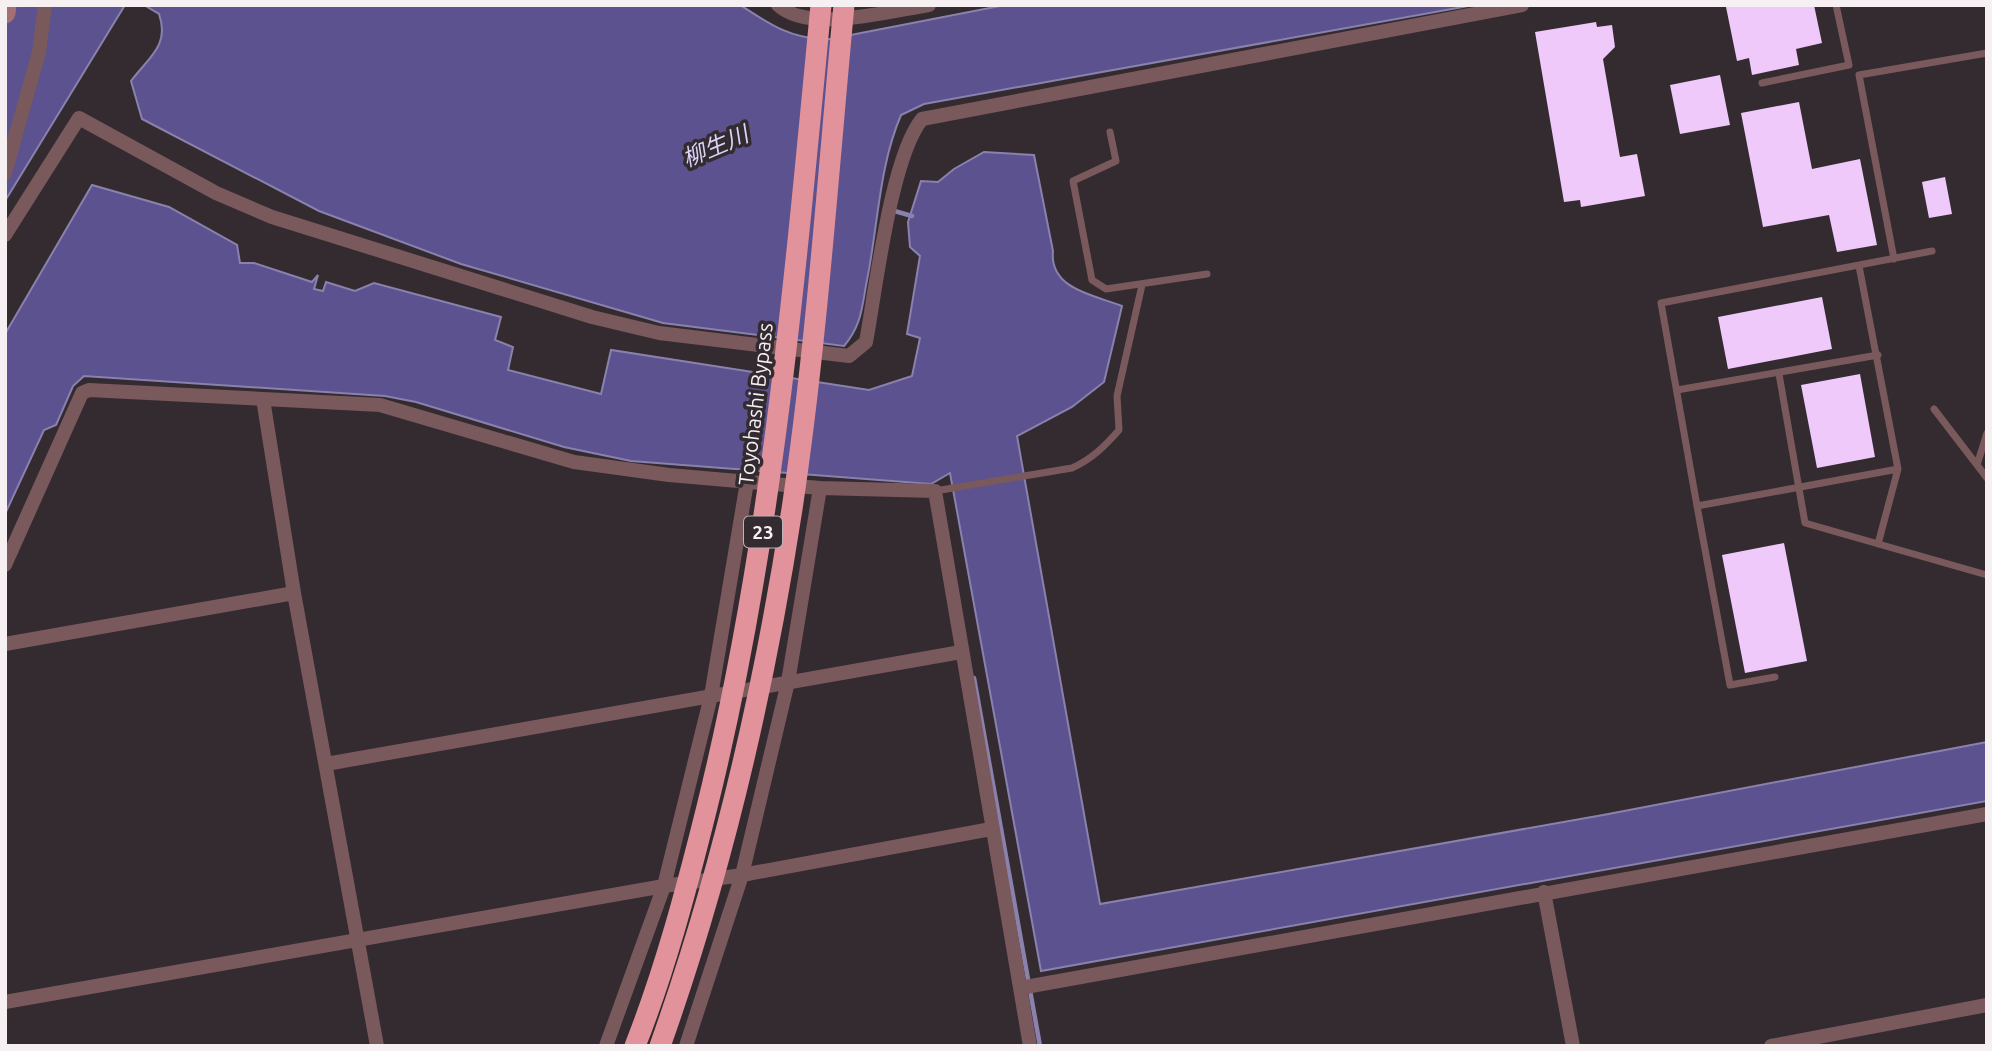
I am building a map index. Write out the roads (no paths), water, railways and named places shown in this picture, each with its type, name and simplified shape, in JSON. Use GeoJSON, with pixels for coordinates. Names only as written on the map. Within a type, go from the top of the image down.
{"type":"FeatureCollection","features":[{"type":"Feature","properties":{"kind":"highway","name":"Toyohashi Bypass"},"geometry":{"type":"LineString","coordinates":[[635,1046],[685,898],[731,713],[768,499],[785,365],[821,5]]}},
{"type":"Feature","properties":{"kind":"highway","name":"23"},"geometry":{"type":"LineString","coordinates":[[660,1046],[716,872],[758,698],[792,508],[844,5]]}},
{"type":"Feature","properties":{"kind":"street"},"geometry":{"type":"LineString","coordinates":[[5,12],[6,5]]}},
{"type":"Feature","properties":{"kind":"street"},"geometry":{"type":"LineString","coordinates":[[5,173],[38,52],[45,5]]}},
{"type":"Feature","properties":{"kind":"street"},"geometry":{"type":"LineString","coordinates":[[778,5],[789,15],[825,20],[929,5]]}},
{"type":"Feature","properties":{"kind":"street"},"geometry":{"type":"LineString","coordinates":[[5,235],[79,118],[216,193],[272,217],[592,317],[659,333],[849,356],[866,342],[893,200],[910,134],[922,119],[1522,5]]}},
{"type":"Feature","properties":{"kind":"street"},"geometry":{"type":"LineString","coordinates":[[5,565],[82,393],[89,390],[380,405],[574,461],[669,475],[747,482],[820,488],[936,491],[961,652],[1030,1046]]}},
{"type":"Feature","properties":{"kind":"street"},"geometry":{"type":"LineString","coordinates":[[262,399],[294,593],[377,1046]]}},
{"type":"Feature","properties":{"kind":"street"},"geometry":{"type":"LineString","coordinates":[[606,1046],[664,886],[711,696],[747,482]]}},
{"type":"Feature","properties":{"kind":"street"},"geometry":{"type":"LineString","coordinates":[[686,1046],[743,875],[788,682],[820,488]]}},
{"type":"Feature","properties":{"kind":"street"},"geometry":{"type":"LineString","coordinates":[[5,644],[294,593]]}},
{"type":"Feature","properties":{"kind":"street"},"geometry":{"type":"LineString","coordinates":[[326,764],[961,652]]}},
{"type":"Feature","properties":{"kind":"street"},"geometry":{"type":"LineString","coordinates":[[1021,988],[1987,814]]}},
{"type":"Feature","properties":{"kind":"street"},"geometry":{"type":"LineString","coordinates":[[5,1002],[664,886],[743,875],[991,829]]}},
{"type":"Feature","properties":{"kind":"street"},"geometry":{"type":"LineString","coordinates":[[1545,892],[1573,1046]]}},
{"type":"Feature","properties":{"kind":"street"},"geometry":{"type":"LineString","coordinates":[[1771,1046],[1987,1004]]}},
{"type":"Feature","properties":{"kind":"lane"},"geometry":{"type":"LineString","coordinates":[[1836,5],[1849,65],[1859,75],[1895,259]]}},
{"type":"Feature","properties":{"kind":"lane"},"geometry":{"type":"LineString","coordinates":[[1859,75],[1987,52]]}},
{"type":"Feature","properties":{"kind":"lane"},"geometry":{"type":"LineString","coordinates":[[1762,83],[1849,65]]}},
{"type":"Feature","properties":{"kind":"lane"},"geometry":{"type":"LineString","coordinates":[[1110,131],[1116,161],[1073,181],[1090,275],[1100,288],[1142,285],[1207,274]]}},
{"type":"Feature","properties":{"kind":"lane"},"geometry":{"type":"LineString","coordinates":[[1774,677],[1730,685],[1661,303],[1932,251]]}},
{"type":"Feature","properties":{"kind":"lane"},"geometry":{"type":"LineString","coordinates":[[1859,266],[1898,469],[1878,544]]}},
{"type":"Feature","properties":{"kind":"lane"},"geometry":{"type":"LineString","coordinates":[[936,491],[1072,468],[1089,460],[1107,444],[1119,430],[1117,396],[1142,285]]}},
{"type":"Feature","properties":{"kind":"lane"},"geometry":{"type":"LineString","coordinates":[[1677,390],[1878,355]]}},
{"type":"Feature","properties":{"kind":"lane"},"geometry":{"type":"LineString","coordinates":[[1779,374],[1805,523],[1987,575]]}},
{"type":"Feature","properties":{"kind":"lane"},"geometry":{"type":"LineString","coordinates":[[1934,409],[1987,478]]}},
{"type":"Feature","properties":{"kind":"lane"},"geometry":{"type":"LineString","coordinates":[[1977,465],[1987,433]]}},
{"type":"Feature","properties":{"kind":"lane"},"geometry":{"type":"LineString","coordinates":[[1697,506],[1898,469]]}},
{"type":"Feature","properties":{"kind":"water"},"geometry":{"type":"Polygon","coordinates":[[[5,5],[125,5],[5,201],[5,5]]]}},
{"type":"Feature","properties":{"kind":"water","name":"柳生川"},"geometry":{"type":"Polygon","coordinates":[[[144,5],[740,5],[780,29],[825,40],[1005,5],[1474,5],[924,104],[901,115],[883,175],[860,315],[844,346],[663,323],[461,264],[319,211],[142,119],[131,81],[156,50],[162,34],[159,14],[144,5]]]}},
{"type":"Feature","properties":{"kind":"water"},"geometry":{"type":"Polygon","coordinates":[[[984,152],[1034,155],[1058,274],[1076,289],[1122,306],[1104,382],[1072,407],[1017,436],[1100,904],[1603,815],[1987,742],[1987,801],[1041,971],[950,473],[931,484],[631,461],[564,447],[416,402],[385,396],[84,376],[73,386],[56,425],[44,430],[5,514],[5,334],[92,185],[169,207],[237,245],[240,263],[254,263],[312,282],[318,275],[314,289],[323,291],[326,282],[355,291],[374,283],[501,317],[495,340],[513,347],[508,370],[601,394],[611,350],[869,390],[912,376],[920,338],[907,334],[920,256],[910,247],[908,222],[921,181],[938,182],[954,169],[984,152]]]}},
{"type":"Feature","properties":{"kind":"waterway"},"geometry":{"type":"LineString","coordinates":[[891,210],[912,216]]}},
{"type":"Feature","properties":{"kind":"waterway"},"geometry":{"type":"LineString","coordinates":[[974,678],[1040,1046]]}}]}
